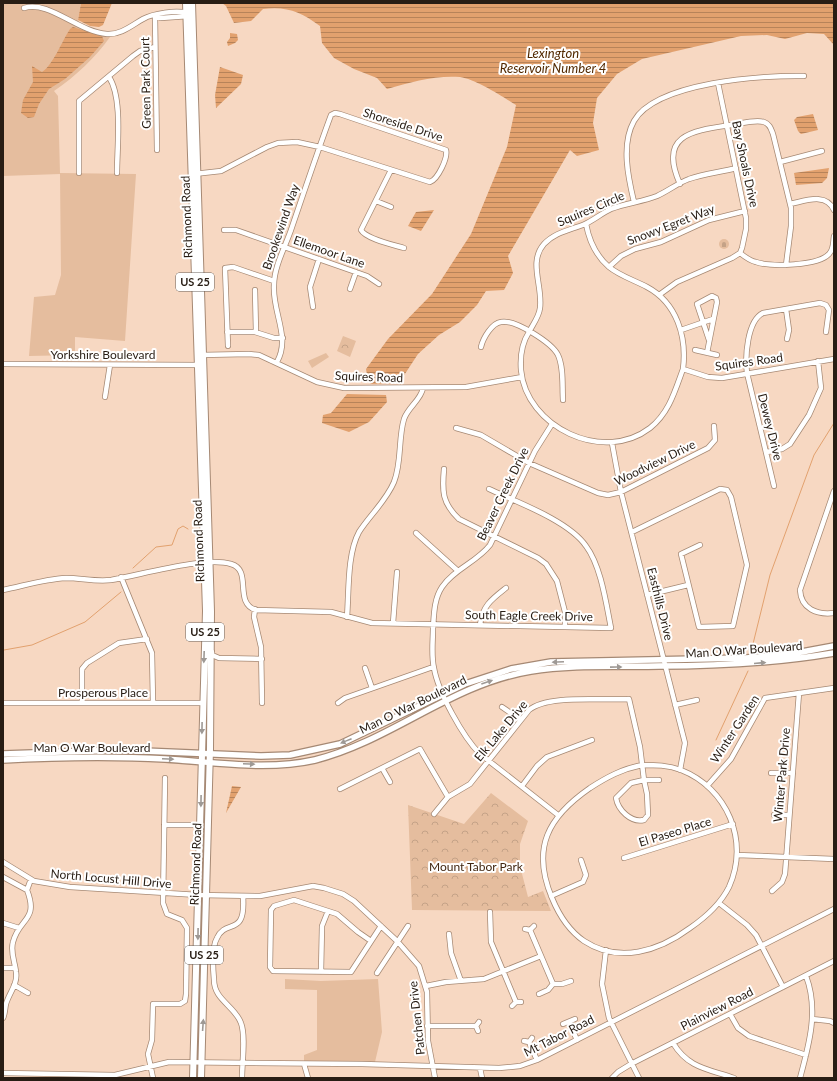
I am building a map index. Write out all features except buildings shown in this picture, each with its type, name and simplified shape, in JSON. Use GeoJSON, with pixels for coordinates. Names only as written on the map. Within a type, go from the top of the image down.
{"type":"FeatureCollection","features":[{"type":"Feature","properties":{"kind":"highway","name":"Richmond Road"},"geometry":{"type":"LineString","coordinates":[[186,3],[188,14],[200,365],[212,652],[201,1078]]}},
{"type":"Feature","properties":{"kind":"highway","name":"Richmond Road"},"geometry":{"type":"LineString","coordinates":[[188,14],[192,3]]}},
{"type":"Feature","properties":{"kind":"highway","name":"Richmond Road"},"geometry":{"type":"LineString","coordinates":[[193,1078],[208,562]]}},
{"type":"Feature","properties":{"kind":"main road","name":"Man O War Boulevard"},"geometry":{"type":"LineString","coordinates":[[3,760],[89,757],[280,764],[314,760],[345,750],[486,676],[530,665],[578,661],[746,658],[791,654],[834,646]]}},
{"type":"Feature","properties":{"kind":"main road","name":"Man O War Boulevard"},"geometry":{"type":"LineString","coordinates":[[3,754],[120,750],[275,756],[318,750],[356,737],[445,697],[489,681],[533,671],[578,667],[752,663],[834,653]]}},
{"type":"Feature","properties":{"kind":"street"},"geometry":{"type":"LineString","coordinates":[[24,8],[34,6],[41,7],[82,28],[105,34],[120,32],[146,18],[160,14],[188,14]]}},
{"type":"Feature","properties":{"kind":"street","name":"Green Park Court"},"geometry":{"type":"LineString","coordinates":[[155,16],[157,150]]}},
{"type":"Feature","properties":{"kind":"street"},"geometry":{"type":"LineString","coordinates":[[79,173],[78,102],[137,53],[155,47]]}},
{"type":"Feature","properties":{"kind":"street"},"geometry":{"type":"LineString","coordinates":[[634,202],[629,179],[629,135],[635,120],[648,106],[671,95],[718,83],[752,78],[804,76]]}},
{"type":"Feature","properties":{"kind":"street"},"geometry":{"type":"LineString","coordinates":[[109,77],[114,86],[117,98],[117,173]]}},
{"type":"Feature","properties":{"kind":"street","name":"Bay Shoals Drive"},"geometry":{"type":"LineString","coordinates":[[718,83],[745,211],[746,229],[744,242],[740,253]]}},
{"type":"Feature","properties":{"kind":"street","name":"Shoreside Drive"},"geometry":{"type":"LineString","coordinates":[[193,174],[215,172],[227,169],[260,150],[278,144],[296,142],[320,146],[431,182],[436,177],[447,152],[440,147],[335,113],[330,115],[320,146]]}},
{"type":"Feature","properties":{"kind":"street"},"geometry":{"type":"LineString","coordinates":[[680,184],[675,171],[673,151],[679,140],[686,135],[726,126],[760,121],[768,125],[773,134],[790,204],[791,226],[786,264]]}},
{"type":"Feature","properties":{"kind":"street","name":"Brookewind Way"},"geometry":{"type":"LineString","coordinates":[[277,362],[282,351],[283,338],[274,294],[274,281],[320,146]]}},
{"type":"Feature","properties":{"kind":"street"},"geometry":{"type":"LineString","coordinates":[[780,162],[822,151]]}},
{"type":"Feature","properties":{"kind":"street","name":"Squires Circle"},"geometry":{"type":"LineString","coordinates":[[529,332],[540,309],[536,269],[538,254],[542,247],[552,237],[586,224],[609,210],[657,196],[690,179],[736,168]]}},
{"type":"Feature","properties":{"kind":"street"},"geometry":{"type":"LineString","coordinates":[[391,170],[362,232],[369,237],[404,248]]}},
{"type":"Feature","properties":{"kind":"street"},"geometry":{"type":"LineString","coordinates":[[790,204],[820,199],[830,203],[834,210]]}},
{"type":"Feature","properties":{"kind":"street"},"geometry":{"type":"LineString","coordinates":[[376,202],[391,207]]}},
{"type":"Feature","properties":{"kind":"street","name":"Snowy Egret Way"},"geometry":{"type":"LineString","coordinates":[[609,267],[621,256],[635,249],[661,242],[709,220],[745,211]]}},
{"type":"Feature","properties":{"kind":"street"},"geometry":{"type":"LineString","coordinates":[[529,332],[522,352],[522,377],[532,402],[540,413],[552,424],[584,439],[612,443],[636,437],[658,421],[669,406],[683,369],[685,348],[681,330],[675,315],[659,296],[648,288],[619,275],[609,267],[595,250],[586,224]]}},
{"type":"Feature","properties":{"kind":"street","name":"Ellemoor Lane"},"geometry":{"type":"LineString","coordinates":[[224,230],[236,230],[285,247],[372,278],[379,284]]}},
{"type":"Feature","properties":{"kind":"street"},"geometry":{"type":"LineString","coordinates":[[659,296],[677,282],[740,253],[755,262],[770,265],[814,260],[827,256],[832,248],[834,236]]}},
{"type":"Feature","properties":{"kind":"street"},"geometry":{"type":"LineString","coordinates":[[313,307],[310,287],[319,259]]}},
{"type":"Feature","properties":{"kind":"street"},"geometry":{"type":"LineString","coordinates":[[228,346],[226,267],[233,267],[274,281]]}},
{"type":"Feature","properties":{"kind":"street"},"geometry":{"type":"LineString","coordinates":[[350,289],[356,272]]}},
{"type":"Feature","properties":{"kind":"street"},"geometry":{"type":"LineString","coordinates":[[255,290],[256,332]]}},
{"type":"Feature","properties":{"kind":"street"},"geometry":{"type":"LineString","coordinates":[[707,353],[717,302],[716,298],[712,296],[697,303],[697,308],[709,340]]}},
{"type":"Feature","properties":{"kind":"street","name":"Dewey Drive"},"geometry":{"type":"LineString","coordinates":[[774,486],[747,373],[746,361],[753,321],[763,313],[822,303],[829,310],[826,332]]}},
{"type":"Feature","properties":{"kind":"street"},"geometry":{"type":"LineString","coordinates":[[786,309],[789,330],[787,339]]}},
{"type":"Feature","properties":{"kind":"street"},"geometry":{"type":"LineString","coordinates":[[681,330],[713,319]]}},
{"type":"Feature","properties":{"kind":"street"},"geometry":{"type":"LineString","coordinates":[[481,347],[484,339],[499,322],[508,322],[546,341],[558,355],[561,367],[563,400]]}},
{"type":"Feature","properties":{"kind":"street"},"geometry":{"type":"LineString","coordinates":[[227,332],[256,332],[274,338],[283,338]]}},
{"type":"Feature","properties":{"kind":"street"},"geometry":{"type":"LineString","coordinates":[[695,350],[717,355]]}},
{"type":"Feature","properties":{"kind":"street","name":"Squires Road"},"geometry":{"type":"LineString","coordinates":[[200,355],[254,354],[277,362],[317,382],[334,386],[364,389],[466,387],[522,377]]}},
{"type":"Feature","properties":{"kind":"street","name":"Squires Road"},"geometry":{"type":"LineString","coordinates":[[683,369],[715,378],[834,359]]}},
{"type":"Feature","properties":{"kind":"street"},"geometry":{"type":"LineString","coordinates":[[766,452],[782,449],[790,444],[809,415],[821,388],[818,361]]}},
{"type":"Feature","properties":{"kind":"street","name":"Yorkshire Boulevard"},"geometry":{"type":"LineString","coordinates":[[3,364],[200,365]]}},
{"type":"Feature","properties":{"kind":"street"},"geometry":{"type":"LineString","coordinates":[[105,397],[110,365]]}},
{"type":"Feature","properties":{"kind":"street"},"geometry":{"type":"LineString","coordinates":[[347,617],[352,557],[356,540],[364,526],[387,495],[394,482],[398,470],[405,417],[422,394],[423,388]]}},
{"type":"Feature","properties":{"kind":"street","name":"Beaver Creek Drive"},"geometry":{"type":"LineString","coordinates":[[552,424],[529,462],[494,538],[485,552],[458,571],[448,580],[440,591],[435,602],[433,624],[433,667],[445,697],[466,737],[474,748],[558,815]]}},
{"type":"Feature","properties":{"kind":"street","name":"Woodview Drive"},"geometry":{"type":"LineString","coordinates":[[456,428],[481,435],[529,462],[598,493],[608,495],[621,492],[708,448],[715,440],[714,426]]}},
{"type":"Feature","properties":{"kind":"street","name":"Easthills Drive"},"geometry":{"type":"LineString","coordinates":[[612,443],[621,492],[684,743],[680,770]]}},
{"type":"Feature","properties":{"kind":"street"},"geometry":{"type":"LineString","coordinates":[[444,469],[443,485],[445,501],[449,509],[459,519],[494,538],[538,558],[550,568],[560,589],[565,612],[565,626]]}},
{"type":"Feature","properties":{"kind":"street"},"geometry":{"type":"LineString","coordinates":[[632,532],[720,489],[727,490],[731,497],[747,565],[733,626],[699,627],[681,554],[700,545]]}},
{"type":"Feature","properties":{"kind":"street","name":"South Eagle Creek Drive"},"geometry":{"type":"LineString","coordinates":[[252,608],[331,612],[365,622],[611,628],[594,561],[587,546],[570,530],[512,500],[489,490]]}},
{"type":"Feature","properties":{"kind":"street"},"geometry":{"type":"LineString","coordinates":[[834,491],[800,590],[803,602],[810,609],[819,613],[834,613]]}},
{"type":"Feature","properties":{"kind":"street"},"geometry":{"type":"LineString","coordinates":[[416,533],[458,571]]}},
{"type":"Feature","properties":{"kind":"street"},"geometry":{"type":"LineString","coordinates":[[3,590],[64,578],[103,580],[208,562],[230,563],[238,568],[242,577],[244,598],[252,608],[260,640],[262,659],[262,703]]}},
{"type":"Feature","properties":{"kind":"street"},"geometry":{"type":"LineString","coordinates":[[393,623],[397,572]]}},
{"type":"Feature","properties":{"kind":"street"},"geometry":{"type":"LineString","coordinates":[[122,577],[148,639],[152,653],[153,702]]}},
{"type":"Feature","properties":{"kind":"street"},"geometry":{"type":"LineString","coordinates":[[647,595],[688,585]]}},
{"type":"Feature","properties":{"kind":"street"},"geometry":{"type":"LineString","coordinates":[[480,625],[481,614],[487,604],[506,588]]}},
{"type":"Feature","properties":{"kind":"street"},"geometry":{"type":"LineString","coordinates":[[82,703],[82,668],[86,662],[119,643],[148,639]]}},
{"type":"Feature","properties":{"kind":"street"},"geometry":{"type":"LineString","coordinates":[[212,652],[212,654],[219,658],[262,659]]}},
{"type":"Feature","properties":{"kind":"street"},"geometry":{"type":"LineString","coordinates":[[212,666],[213,662],[219,658]]}},
{"type":"Feature","properties":{"kind":"street"},"geometry":{"type":"LineString","coordinates":[[338,703],[345,698],[433,667]]}},
{"type":"Feature","properties":{"kind":"street"},"geometry":{"type":"LineString","coordinates":[[365,668],[372,688]]}},
{"type":"Feature","properties":{"kind":"street","name":"Winter Garden"},"geometry":{"type":"LineString","coordinates":[[707,786],[731,758],[765,698],[834,688]]}},
{"type":"Feature","properties":{"kind":"street","name":"Winter Park Drive"},"geometry":{"type":"LineString","coordinates":[[772,891],[784,878],[799,694]]}},
{"type":"Feature","properties":{"kind":"street","name":"Elk Lake Drive"},"geometry":{"type":"LineString","coordinates":[[434,814],[448,797],[470,784],[532,708],[548,701],[629,699],[638,734],[642,765]]}},
{"type":"Feature","properties":{"kind":"street"},"geometry":{"type":"LineString","coordinates":[[675,705],[697,700]]}},
{"type":"Feature","properties":{"kind":"street","name":"Prosperous Place"},"geometry":{"type":"LineString","coordinates":[[3,703],[203,703]]}},
{"type":"Feature","properties":{"kind":"street"},"geometry":{"type":"LineString","coordinates":[[502,707],[521,720]]}},
{"type":"Feature","properties":{"kind":"street"},"geometry":{"type":"LineString","coordinates":[[522,786],[537,766],[547,757],[592,740]]}},
{"type":"Feature","properties":{"kind":"street"},"geometry":{"type":"LineString","coordinates":[[340,789],[420,749],[448,797]]}},
{"type":"Feature","properties":{"kind":"street"},"geometry":{"type":"LineString","coordinates":[[642,765],[644,780],[647,794],[648,813],[646,819],[638,821],[626,814],[616,798],[631,783],[644,780],[658,780]]}},
{"type":"Feature","properties":{"kind":"street"},"geometry":{"type":"LineString","coordinates":[[642,765],[660,766],[680,770],[707,786],[723,804],[733,824],[736,836],[737,855],[731,882],[719,903],[704,918],[684,933],[656,948],[628,953],[606,950],[590,944],[573,932],[560,916],[544,875],[543,851],[548,832],[558,815],[574,799],[609,776],[623,770],[642,765]]}},
{"type":"Feature","properties":{"kind":"street"},"geometry":{"type":"LineString","coordinates":[[382,768],[390,782]]}},
{"type":"Feature","properties":{"kind":"street"},"geometry":{"type":"LineString","coordinates":[[771,773],[793,773]]}},
{"type":"Feature","properties":{"kind":"street"},"geometry":{"type":"LineString","coordinates":[[153,1078],[148,1051],[152,1040],[152,1004],[180,1004],[185,1001],[186,994],[187,928],[182,920],[166,912],[163,903],[165,778]]}},
{"type":"Feature","properties":{"kind":"street"},"geometry":{"type":"LineString","coordinates":[[774,815],[788,815]]}},
{"type":"Feature","properties":{"kind":"street","name":"El Paseo Place"},"geometry":{"type":"LineString","coordinates":[[624,858],[733,824]]}},
{"type":"Feature","properties":{"kind":"street"},"geometry":{"type":"LineString","coordinates":[[164,825],[200,825]]}},
{"type":"Feature","properties":{"kind":"street"},"geometry":{"type":"LineString","coordinates":[[737,855],[834,859]]}},
{"type":"Feature","properties":{"kind":"street"},"geometry":{"type":"LineString","coordinates":[[551,896],[578,885],[585,880],[586,873],[581,860]]}},
{"type":"Feature","properties":{"kind":"street","name":"North Locust Hill Drive"},"geometry":{"type":"LineString","coordinates":[[3,862],[31,879],[46,884],[70,887],[163,894],[243,896],[267,895],[293,889]]}},
{"type":"Feature","properties":{"kind":"street"},"geometry":{"type":"LineString","coordinates":[[3,877],[27,890],[30,897],[31,912],[29,918],[20,928],[13,943],[12,954],[16,973],[14,986],[6,1003],[3,1018]]}},
{"type":"Feature","properties":{"kind":"street"},"geometry":{"type":"LineString","coordinates":[[27,890],[31,879]]}},
{"type":"Feature","properties":{"kind":"street","name":"Patchen Drive"},"geometry":{"type":"LineString","coordinates":[[293,889],[313,886],[337,892],[354,901],[397,941],[419,966],[426,986],[427,1026],[435,1078]]}},
{"type":"Feature","properties":{"kind":"street"},"geometry":{"type":"LineString","coordinates":[[293,889],[294,900]]}},
{"type":"Feature","properties":{"kind":"street"},"geometry":{"type":"LineString","coordinates":[[242,1078],[242,1024],[234,1011],[216,992],[214,982],[216,938],[222,932],[240,922],[243,914],[243,896]]}},
{"type":"Feature","properties":{"kind":"street"},"geometry":{"type":"LineString","coordinates":[[371,941],[337,914],[294,900],[274,906],[271,910],[270,967],[273,971],[351,972],[381,926]]}},
{"type":"Feature","properties":{"kind":"street"},"geometry":{"type":"LineString","coordinates":[[719,903],[753,931],[783,987]]}},
{"type":"Feature","properties":{"kind":"street","name":"Mt Tabor Road"},"geometry":{"type":"LineString","coordinates":[[5,1075],[116,1075],[169,1062],[193,1064],[304,1064],[514,1068],[537,1060],[834,909]]}},
{"type":"Feature","properties":{"kind":"street"},"geometry":{"type":"LineString","coordinates":[[321,972],[322,926],[328,911]]}},
{"type":"Feature","properties":{"kind":"street"},"geometry":{"type":"LineString","coordinates":[[490,912],[491,942],[516,1003]]}},
{"type":"Feature","properties":{"kind":"street"},"geometry":{"type":"LineString","coordinates":[[3,923],[20,928]]}},
{"type":"Feature","properties":{"kind":"street"},"geometry":{"type":"LineString","coordinates":[[377,973],[408,926]]}},
{"type":"Feature","properties":{"kind":"street"},"geometry":{"type":"LineString","coordinates":[[534,926],[528,930],[542,956],[553,984]]}},
{"type":"Feature","properties":{"kind":"street"},"geometry":{"type":"LineString","coordinates":[[450,932],[450,953],[461,981]]}},
{"type":"Feature","properties":{"kind":"street"},"geometry":{"type":"LineString","coordinates":[[606,950],[602,984],[611,1022],[639,1078]]}},
{"type":"Feature","properties":{"kind":"street"},"geometry":{"type":"LineString","coordinates":[[426,986],[482,979],[542,956]]}},
{"type":"Feature","properties":{"kind":"street","name":"Plainview Road"},"geometry":{"type":"LineString","coordinates":[[612,1078],[618,1072],[631,1064],[834,961]]}},
{"type":"Feature","properties":{"kind":"street"},"geometry":{"type":"LineString","coordinates":[[3,968],[15,968]]}},
{"type":"Feature","properties":{"kind":"street"},"geometry":{"type":"LineString","coordinates":[[800,1078],[811,1034],[812,1019],[810,989],[806,976]]}},
{"type":"Feature","properties":{"kind":"street"},"geometry":{"type":"LineString","coordinates":[[553,984],[562,984],[571,981]]}},
{"type":"Feature","properties":{"kind":"street"},"geometry":{"type":"LineString","coordinates":[[539,994],[548,990],[553,984]]}},
{"type":"Feature","properties":{"kind":"street"},"geometry":{"type":"LineString","coordinates":[[14,986],[28,993]]}},
{"type":"Feature","properties":{"kind":"street"},"geometry":{"type":"LineString","coordinates":[[730,1014],[738,1028],[749,1036],[806,1055]]}},
{"type":"Feature","properties":{"kind":"street"},"geometry":{"type":"LineString","coordinates":[[563,1024],[575,1019]]}},
{"type":"Feature","properties":{"kind":"street"},"geometry":{"type":"LineString","coordinates":[[812,1019],[834,1022]]}},
{"type":"Feature","properties":{"kind":"street"},"geometry":{"type":"LineString","coordinates":[[569,1022],[576,1040]]}},
{"type":"Feature","properties":{"kind":"street"},"geometry":{"type":"LineString","coordinates":[[427,1026],[478,1027]]}},
{"type":"Feature","properties":{"kind":"street"},"geometry":{"type":"LineString","coordinates":[[529,1040],[537,1060]]}},
{"type":"Feature","properties":{"kind":"street"},"geometry":{"type":"LineString","coordinates":[[673,1043],[687,1061],[734,1078]]}},
{"type":"Feature","properties":{"kind":"street"},"geometry":{"type":"LineString","coordinates":[[304,1064],[308,1078]]}},
{"type":"Feature","properties":{"kind":"street"},"geometry":{"type":"LineString","coordinates":[[480,1068],[482,1078]]}},
{"type":"Feature","properties":{"kind":"green space"},"geometry":{"type":"Polygon","coordinates":[[[3,3],[81,3],[78,20],[83,29],[110,37],[85,66],[54,91],[58,96],[60,173],[136,174],[125,341],[75,337],[75,355],[29,356],[34,297],[55,295],[61,275],[60,174],[3,176],[3,3]]]}},
{"type":"Feature","properties":{"kind":"green space"},"geometry":{"type":"Polygon","coordinates":[[[722,239],[726,239],[728,240],[728,248],[722,249],[719,246],[719,242],[722,239]]]}},
{"type":"Feature","properties":{"kind":"green space"},"geometry":{"type":"Polygon","coordinates":[[[343,336],[356,341],[350,357],[337,351],[343,336]]]}},
{"type":"Feature","properties":{"kind":"green space"},"geometry":{"type":"Polygon","coordinates":[[[326,353],[329,357],[312,368],[308,361],[326,353]]]}},
{"type":"Feature","properties":{"kind":"green space","name":"Mount Tabor Park"},"geometry":{"type":"Polygon","coordinates":[[[491,793],[528,821],[520,844],[520,866],[528,897],[543,891],[551,911],[412,910],[408,805],[464,824],[491,793]]]}},
{"type":"Feature","properties":{"kind":"green space"},"geometry":{"type":"Polygon","coordinates":[[[285,979],[321,981],[378,979],[382,1032],[375,1062],[304,1062],[304,1055],[317,1050],[317,990],[285,989],[285,979]]]}},
{"type":"Feature","properties":{"kind":"water"},"geometry":{"type":"Polygon","coordinates":[[[81,3],[112,3],[103,25],[99,27],[90,26],[78,20],[81,3]]]}},
{"type":"Feature","properties":{"kind":"water","name":"Lexington Reservoir Number 4"},"geometry":{"type":"Polygon","coordinates":[[[222,3],[834,3],[834,45],[824,34],[807,33],[785,39],[767,35],[741,36],[642,59],[617,74],[597,98],[593,123],[599,150],[577,156],[570,150],[508,256],[513,273],[504,290],[486,291],[477,305],[460,322],[439,335],[418,354],[399,383],[371,384],[368,381],[366,369],[388,339],[432,294],[471,234],[507,147],[516,105],[481,84],[460,77],[433,78],[387,89],[377,78],[354,69],[334,58],[322,43],[320,26],[306,17],[287,9],[272,8],[263,9],[251,21],[234,23],[226,6],[222,3]]]}},
{"type":"Feature","properties":{"kind":"water"},"geometry":{"type":"Polygon","coordinates":[[[73,27],[102,36],[104,41],[90,57],[65,79],[49,89],[39,104],[34,117],[28,118],[21,113],[23,100],[33,82],[32,66],[42,72],[46,69],[54,58],[70,29],[73,27]]]}},
{"type":"Feature","properties":{"kind":"water"},"geometry":{"type":"Polygon","coordinates":[[[230,33],[237,34],[238,40],[228,46],[227,42],[230,38],[230,33]]]}},
{"type":"Feature","properties":{"kind":"water"},"geometry":{"type":"Polygon","coordinates":[[[220,67],[243,75],[241,84],[216,108],[215,95],[220,67]]]}},
{"type":"Feature","properties":{"kind":"water"},"geometry":{"type":"Polygon","coordinates":[[[813,114],[818,130],[801,134],[798,131],[794,120],[797,117],[813,114]]]}},
{"type":"Feature","properties":{"kind":"water"},"geometry":{"type":"Polygon","coordinates":[[[829,168],[827,178],[822,183],[796,185],[794,173],[829,168]]]}},
{"type":"Feature","properties":{"kind":"water"},"geometry":{"type":"Polygon","coordinates":[[[434,210],[421,231],[408,226],[416,212],[434,210]]]}},
{"type":"Feature","properties":{"kind":"water"},"geometry":{"type":"Polygon","coordinates":[[[347,394],[386,395],[387,402],[369,422],[349,432],[322,423],[323,415],[331,413],[347,394]]]}},
{"type":"Feature","properties":{"kind":"water"},"geometry":{"type":"Polygon","coordinates":[[[232,786],[241,787],[226,813],[232,786]]]}},
{"type":"Feature","properties":{"kind":"waterway"},"geometry":{"type":"LineString","coordinates":[[751,652],[770,575],[814,455],[834,423]]}},
{"type":"Feature","properties":{"kind":"waterway"},"geometry":{"type":"LineString","coordinates":[[133,568],[156,547],[172,545],[178,529],[183,526],[188,529]]}},
{"type":"Feature","properties":{"kind":"waterway"},"geometry":{"type":"LineString","coordinates":[[4,650],[32,645],[85,622],[121,592]]}},
{"type":"Feature","properties":{"kind":"waterway"},"geometry":{"type":"LineString","coordinates":[[716,740],[748,671]]}}]}
